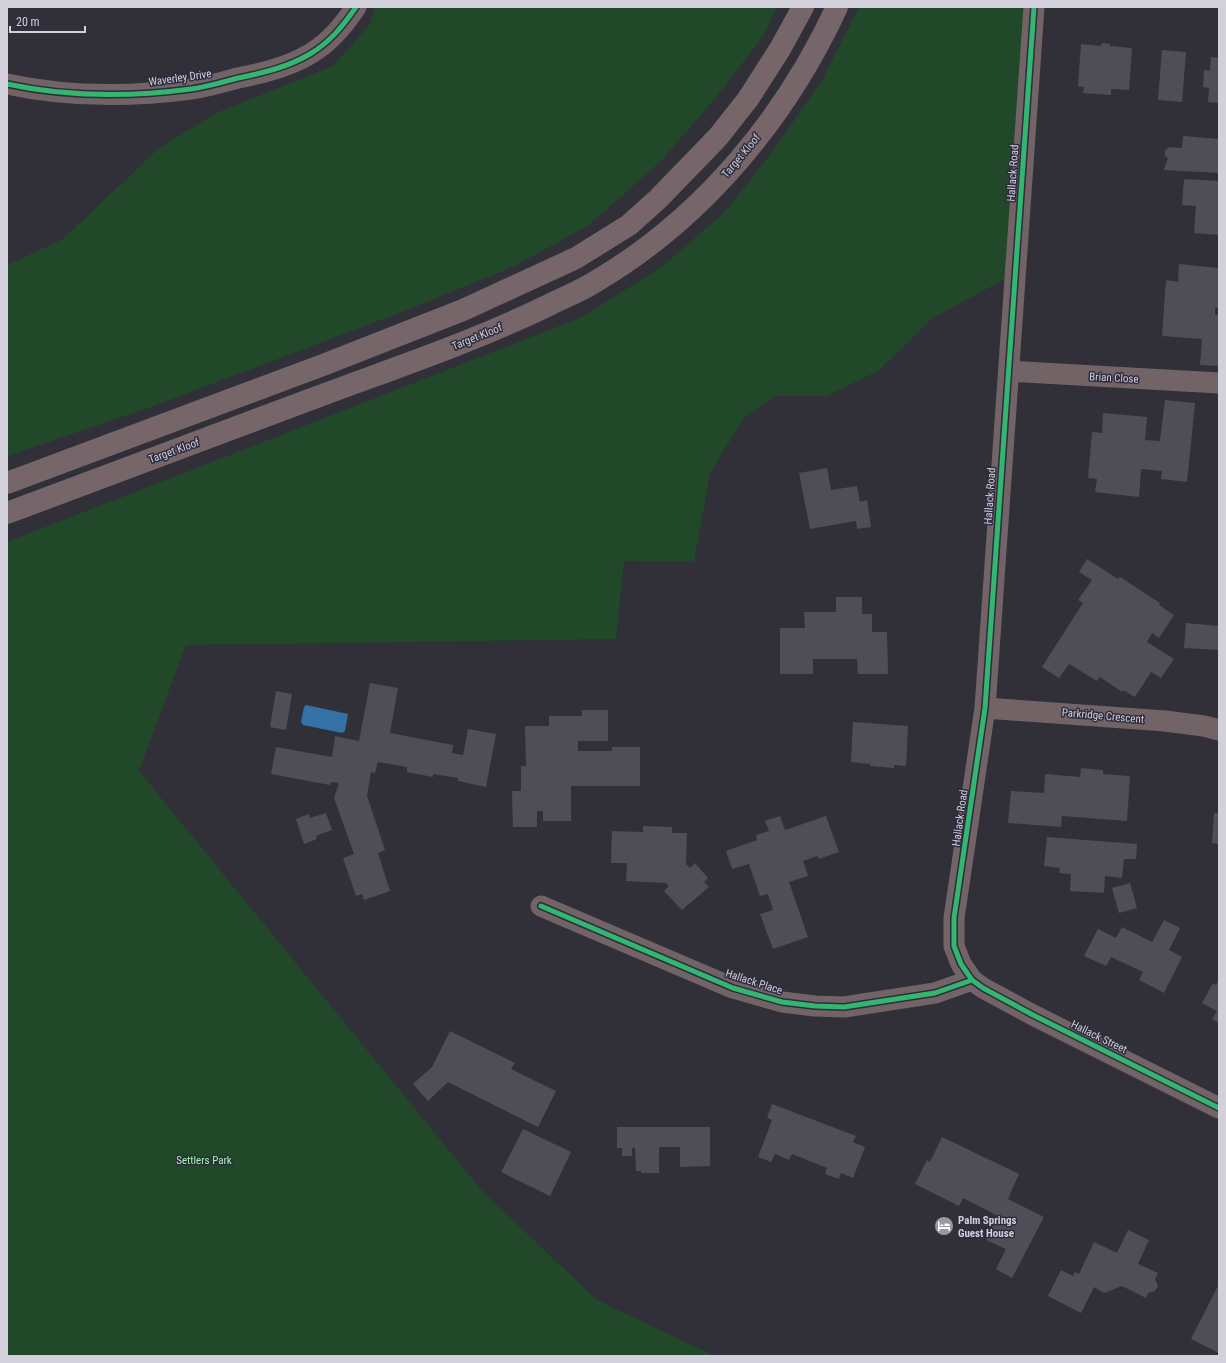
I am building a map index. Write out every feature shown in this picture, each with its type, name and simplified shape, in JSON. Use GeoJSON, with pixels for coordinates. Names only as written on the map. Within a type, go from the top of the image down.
{"type":"FeatureCollection","features":[{"type":"Feature","properties":{"kind":"main road"},"geometry":{"type":"LineString","coordinates":[[7,483],[323,365],[441,318],[530,280],[582,255],[629,225],[658,199],[718,137],[748,99],[780,49],[803,7]]}},
{"type":"Feature","properties":{"kind":"main road","name":"Target Kloof"},"geometry":{"type":"LineString","coordinates":[[7,513],[477,338],[598,280],[654,242],[684,217],[707,196],[744,155],[787,97],[820,44],[837,7]]}},
{"type":"Feature","properties":{"kind":"street","name":"Waverley Drive"},"geometry":{"type":"LineString","coordinates":[[7,84],[35,90],[81,94],[145,94],[193,89],[286,65],[310,54],[327,43],[340,30],[356,7]]}},
{"type":"Feature","properties":{"kind":"street","name":"Hallack Road"},"geometry":{"type":"LineString","coordinates":[[972,980],[961,964],[954,946],[953,932],[985,708],[1034,7]]}},
{"type":"Feature","properties":{"kind":"street","name":"Brian Close"},"geometry":{"type":"LineString","coordinates":[[1009,371],[1219,383]]}},
{"type":"Feature","properties":{"kind":"street","name":"Parkridge Crescent"},"geometry":{"type":"LineString","coordinates":[[985,708],[1165,721],[1204,726],[1219,730]]}},
{"type":"Feature","properties":{"kind":"street","name":"Hallack Place"},"geometry":{"type":"LineString","coordinates":[[541,906],[733,988],[782,1002],[815,1006],[844,1007],[935,993],[972,980]]}},
{"type":"Feature","properties":{"kind":"street","name":"Hallack Street"},"geometry":{"type":"LineString","coordinates":[[972,980],[1033,1015],[1219,1108]]}},
{"type":"Feature","properties":{"kind":"green space"},"geometry":{"type":"Polygon","coordinates":[[[375,7],[777,7],[764,35],[714,100],[660,162],[589,225],[515,266],[407,310],[143,410],[7,456],[7,265],[63,239],[158,149],[214,114],[333,66],[370,24],[375,7]]]}},
{"type":"Feature","properties":{"kind":"green space","name":"Settlers Park"},"geometry":{"type":"Polygon","coordinates":[[[859,7],[1034,7],[1016,273],[933,318],[878,371],[827,396],[775,396],[744,418],[710,473],[694,562],[624,561],[616,639],[186,645],[139,771],[483,1192],[597,1300],[715,1356],[7,1356],[7,542],[580,318],[660,268],[724,213],[770,155],[822,80],[859,7]]]}},
{"type":"Feature","properties":{"kind":"water"},"geometry":{"type":"Polygon","coordinates":[[[306,705],[348,714],[345,731],[342,733],[303,725],[301,722],[304,707],[306,705]]]}},
{"type":"Feature","properties":{"kind":"building"},"geometry":{"type":"Polygon","coordinates":[[[1102,43],[1110,44],[1110,46],[1132,48],[1129,90],[1111,89],[1111,95],[1083,93],[1084,87],[1078,86],[1081,44],[1101,46],[1102,43]]]}},
{"type":"Feature","properties":{"kind":"building"},"geometry":{"type":"Polygon","coordinates":[[[1162,50],[1186,52],[1182,102],[1158,100],[1162,50]]]}},
{"type":"Feature","properties":{"kind":"building"},"geometry":{"type":"Polygon","coordinates":[[[1211,57],[1219,58],[1219,103],[1208,102],[1209,88],[1203,87],[1204,70],[1210,71],[1211,57]]]}},
{"type":"Feature","properties":{"kind":"building"},"geometry":{"type":"Polygon","coordinates":[[[1183,136],[1219,139],[1219,173],[1164,170],[1168,158],[1165,156],[1165,151],[1169,147],[1182,148],[1183,136]]]}},
{"type":"Feature","properties":{"kind":"building"},"geometry":{"type":"Polygon","coordinates":[[[1184,179],[1219,181],[1219,235],[1194,233],[1196,206],[1182,205],[1184,179]]]}},
{"type":"Feature","properties":{"kind":"building"},"geometry":{"type":"Polygon","coordinates":[[[1179,264],[1218,268],[1219,270],[1219,308],[1215,307],[1215,315],[1219,315],[1219,366],[1200,365],[1202,339],[1162,336],[1166,280],[1178,282],[1179,264]]]}},
{"type":"Feature","properties":{"kind":"building"},"geometry":{"type":"Polygon","coordinates":[[[1165,400],[1195,403],[1187,482],[1161,479],[1162,471],[1141,469],[1139,497],[1095,492],[1097,479],[1088,478],[1092,432],[1102,433],[1103,413],[1147,417],[1145,440],[1160,441],[1165,400]]]}},
{"type":"Feature","properties":{"kind":"building"},"geometry":{"type":"Polygon","coordinates":[[[827,468],[831,490],[857,486],[860,502],[867,500],[871,527],[857,529],[856,521],[810,529],[799,473],[827,468]]]}},
{"type":"Feature","properties":{"kind":"building"},"geometry":{"type":"Polygon","coordinates":[[[1087,559],[1118,579],[1120,577],[1160,603],[1159,605],[1174,615],[1159,638],[1152,633],[1147,642],[1174,659],[1161,678],[1151,672],[1135,697],[1123,690],[1122,692],[1100,677],[1097,681],[1069,664],[1059,678],[1042,667],[1083,603],[1078,600],[1092,580],[1079,572],[1087,559]]]}},
{"type":"Feature","properties":{"kind":"building"},"geometry":{"type":"Polygon","coordinates":[[[836,597],[862,597],[862,614],[872,614],[872,632],[887,632],[888,674],[858,674],[857,659],[813,659],[813,674],[780,674],[780,628],[805,628],[804,612],[836,612],[836,597]]]}},
{"type":"Feature","properties":{"kind":"building"},"geometry":{"type":"Polygon","coordinates":[[[1186,623],[1219,626],[1219,650],[1184,648],[1186,623]]]}},
{"type":"Feature","properties":{"kind":"building"},"geometry":{"type":"Polygon","coordinates":[[[370,683],[398,688],[390,733],[453,745],[452,753],[463,755],[468,729],[496,734],[486,787],[458,781],[458,778],[433,774],[433,777],[407,772],[407,767],[378,762],[375,773],[371,772],[367,796],[385,850],[378,853],[390,891],[364,900],[362,894],[356,896],[343,858],[354,854],[334,798],[339,783],[331,782],[330,785],[271,774],[276,747],[332,757],[335,736],[359,741],[370,683]]]}},
{"type":"Feature","properties":{"kind":"building"},"geometry":{"type":"Polygon","coordinates":[[[276,691],[292,694],[286,730],[270,727],[276,691]]]}},
{"type":"Feature","properties":{"kind":"building"},"geometry":{"type":"Polygon","coordinates":[[[582,710],[608,710],[608,741],[578,741],[578,751],[612,751],[612,747],[640,747],[640,786],[571,786],[571,821],[543,821],[543,811],[537,811],[537,827],[513,827],[512,791],[521,791],[521,766],[526,766],[525,726],[549,726],[549,716],[582,716],[582,710]]]}},
{"type":"Feature","properties":{"kind":"building"},"geometry":{"type":"Polygon","coordinates":[[[853,722],[908,726],[906,766],[894,765],[894,768],[870,766],[870,764],[851,762],[853,722]]]}},
{"type":"Feature","properties":{"kind":"building"},"geometry":{"type":"Polygon","coordinates":[[[1081,768],[1103,770],[1103,774],[1130,776],[1127,821],[1062,816],[1061,827],[1008,823],[1011,791],[1044,793],[1045,774],[1080,777],[1081,768]]]}},
{"type":"Feature","properties":{"kind":"building"},"geometry":{"type":"Polygon","coordinates":[[[326,813],[332,830],[316,836],[317,839],[304,844],[296,819],[309,814],[310,818],[326,813]]]}},
{"type":"Feature","properties":{"kind":"building"},"geometry":{"type":"Polygon","coordinates":[[[1214,813],[1219,813],[1219,844],[1212,843],[1214,813]]]}},
{"type":"Feature","properties":{"kind":"building"},"geometry":{"type":"Polygon","coordinates":[[[780,816],[785,830],[826,816],[839,852],[819,859],[817,856],[803,861],[808,876],[789,882],[808,937],[773,949],[760,914],[773,910],[768,894],[760,896],[749,864],[732,869],[726,851],[757,840],[756,835],[769,831],[765,821],[780,816]]]}},
{"type":"Feature","properties":{"kind":"building"},"geometry":{"type":"Polygon","coordinates":[[[643,826],[672,827],[672,833],[687,833],[686,864],[690,868],[695,863],[708,878],[704,882],[709,887],[682,910],[664,891],[669,886],[666,883],[626,881],[627,863],[611,863],[612,831],[643,832],[643,826]]]}},
{"type":"Feature","properties":{"kind":"building"},"geometry":{"type":"Polygon","coordinates":[[[1047,837],[1137,844],[1136,859],[1124,859],[1122,878],[1105,876],[1104,893],[1070,891],[1071,874],[1059,873],[1060,868],[1044,866],[1047,837]]]}},
{"type":"Feature","properties":{"kind":"building"},"geometry":{"type":"Polygon","coordinates":[[[1130,883],[1137,908],[1119,913],[1112,888],[1130,883]]]}},
{"type":"Feature","properties":{"kind":"building"},"geometry":{"type":"Polygon","coordinates":[[[1164,920],[1180,928],[1169,950],[1182,957],[1164,993],[1139,980],[1143,972],[1111,957],[1106,966],[1084,956],[1098,929],[1116,938],[1122,927],[1152,942],[1164,920]]]}},
{"type":"Feature","properties":{"kind":"building"},"geometry":{"type":"Polygon","coordinates":[[[1219,980],[1219,1023],[1212,1019],[1217,1011],[1202,1003],[1213,983],[1216,985],[1219,980]]]}},
{"type":"Feature","properties":{"kind":"building"},"geometry":{"type":"Polygon","coordinates":[[[450,1031],[515,1063],[511,1069],[556,1091],[538,1127],[448,1082],[428,1101],[413,1084],[432,1067],[450,1031]]]}},
{"type":"Feature","properties":{"kind":"building"},"geometry":{"type":"Polygon","coordinates":[[[772,1104],[856,1136],[853,1142],[865,1147],[853,1178],[841,1173],[839,1179],[825,1174],[827,1168],[792,1154],[789,1160],[775,1154],[771,1162],[758,1157],[772,1120],[767,1118],[772,1104]]]}},
{"type":"Feature","properties":{"kind":"building"},"geometry":{"type":"Polygon","coordinates":[[[617,1127],[710,1127],[710,1166],[680,1167],[680,1147],[659,1147],[659,1173],[641,1173],[641,1171],[636,1171],[635,1148],[632,1148],[632,1156],[622,1156],[622,1148],[617,1148],[617,1127]]]}},
{"type":"Feature","properties":{"kind":"building"},"geometry":{"type":"Polygon","coordinates":[[[523,1129],[571,1152],[550,1196],[501,1172],[523,1129]]]}},
{"type":"Feature","properties":{"kind":"building"},"geometry":{"type":"Polygon","coordinates":[[[942,1137],[1019,1174],[1008,1199],[1044,1217],[1012,1278],[996,1269],[1006,1249],[986,1240],[998,1216],[963,1198],[959,1206],[915,1184],[927,1160],[930,1162],[942,1137]]]}},
{"type":"Feature","properties":{"kind":"building"},"geometry":{"type":"Polygon","coordinates":[[[1128,1230],[1149,1240],[1138,1264],[1158,1273],[1155,1279],[1158,1286],[1155,1291],[1148,1293],[1146,1298],[1122,1286],[1104,1293],[1094,1287],[1081,1313],[1048,1296],[1061,1270],[1073,1276],[1075,1272],[1079,1274],[1094,1242],[1117,1253],[1128,1230]]]}},
{"type":"Feature","properties":{"kind":"building"},"geometry":{"type":"Polygon","coordinates":[[[1219,1284],[1219,1353],[1191,1339],[1219,1284]]]}},
{"type":"Feature","properties":{"kind":"cycle path"},"geometry":{"type":"LineString","coordinates":[[7,84],[53,91],[99,94],[168,92],[209,86],[275,69],[302,59],[330,39],[356,7]]}},
{"type":"Feature","properties":{"kind":"cycle path"},"geometry":{"type":"LineString","coordinates":[[1034,7],[985,708],[954,918],[954,946],[961,964],[972,980],[983,988],[1033,1015],[1219,1108]]}},
{"type":"Feature","properties":{"kind":"cycle path"},"geometry":{"type":"LineString","coordinates":[[541,906],[733,988],[782,1002],[815,1006],[844,1007],[935,993],[972,980]]}},
{"type":"Feature","properties":{"kind":"place","name":"Palm Springs Guest House"},"geometry":{"type":"Point","coordinates":[944,1226]}}]}
